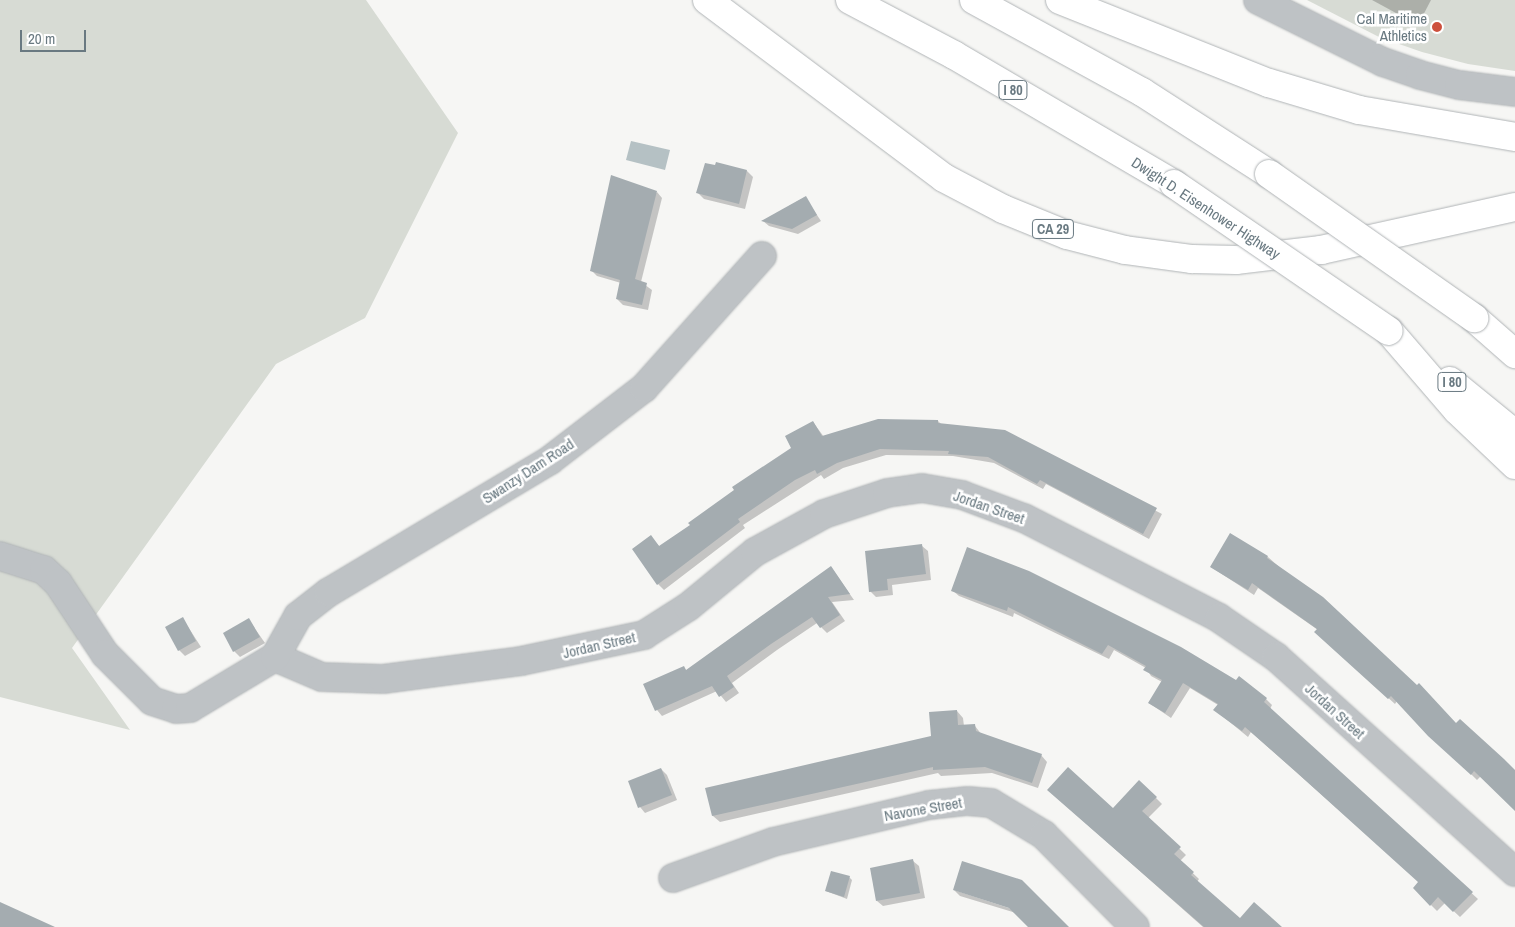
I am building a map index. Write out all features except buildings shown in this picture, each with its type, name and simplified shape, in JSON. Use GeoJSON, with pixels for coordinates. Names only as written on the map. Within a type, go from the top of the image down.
{"type":"FeatureCollection","features":[{"type":"Feature","properties":{"kind":"highway","name":"CA 29"},"geometry":{"type":"LineString","coordinates":[[707,0],[944,178],[1003,209],[1077,238],[1125,250],[1192,259],[1236,260],[1320,250],[1515,207]]}},
{"type":"Feature","properties":{"kind":"highway","name":"Dwight D. Eisenhower Highway"},"geometry":{"type":"LineString","coordinates":[[850,0],[954,55],[1174,184],[1389,331],[1515,434]]}},
{"type":"Feature","properties":{"kind":"highway"},"geometry":{"type":"LineString","coordinates":[[974,0],[1142,92],[1269,174],[1474,318],[1515,354]]}},
{"type":"Feature","properties":{"kind":"highway"},"geometry":{"type":"LineString","coordinates":[[1060,0],[1173,47],[1341,105],[1427,125],[1515,137]]}},
{"type":"Feature","properties":{"kind":"highway"},"geometry":{"type":"LineString","coordinates":[[1389,331],[1457,410],[1515,465]]}},
{"type":"Feature","properties":{"kind":"street"},"geometry":{"type":"LineString","coordinates":[[1258,0],[1340,42],[1420,75],[1459,85],[1515,92]]}},
{"type":"Feature","properties":{"kind":"street","name":"Swanzy Dam Road"},"geometry":{"type":"LineString","coordinates":[[275,657],[298,616],[329,592],[550,460],[644,388],[762,256]]}},
{"type":"Feature","properties":{"kind":"street","name":"Jordan Street"},"geometry":{"type":"LineString","coordinates":[[275,657],[322,677],[383,679],[521,661],[644,635],[688,607],[755,552],[824,514],[887,493],[922,488],[962,496],[1024,518],[1219,618],[1276,657],[1515,872]]}},
{"type":"Feature","properties":{"kind":"street"},"geometry":{"type":"LineString","coordinates":[[0,556],[44,570],[58,584],[105,654],[152,701],[176,709],[190,708],[275,657]]}},
{"type":"Feature","properties":{"kind":"street","name":"Navone Street"},"geometry":{"type":"LineString","coordinates":[[673,878],[773,842],[929,805],[968,801],[991,804],[1044,834],[1135,927]]}},
{"type":"Feature","properties":{"kind":"shaded area"},"geometry":{"type":"Polygon","coordinates":[[[0,0],[366,0],[458,133],[365,318],[276,364],[72,648],[130,730],[0,697],[0,0]]]}},
{"type":"Feature","properties":{"kind":"shaded area","name":"Cal Maritime Athletics"},"geometry":{"type":"Polygon","coordinates":[[[1307,0],[1515,0],[1515,71],[1468,64],[1422,52],[1379,37],[1307,0]]]}},
{"type":"Feature","properties":{"kind":"shaded area"},"geometry":{"type":"Polygon","coordinates":[[[631,141],[670,150],[665,170],[626,160],[631,141]]]}},
{"type":"Feature","properties":{"kind":"place","name":"Cal Maritime Athletics"},"geometry":{"type":"Point","coordinates":[1437,27]}}]}
